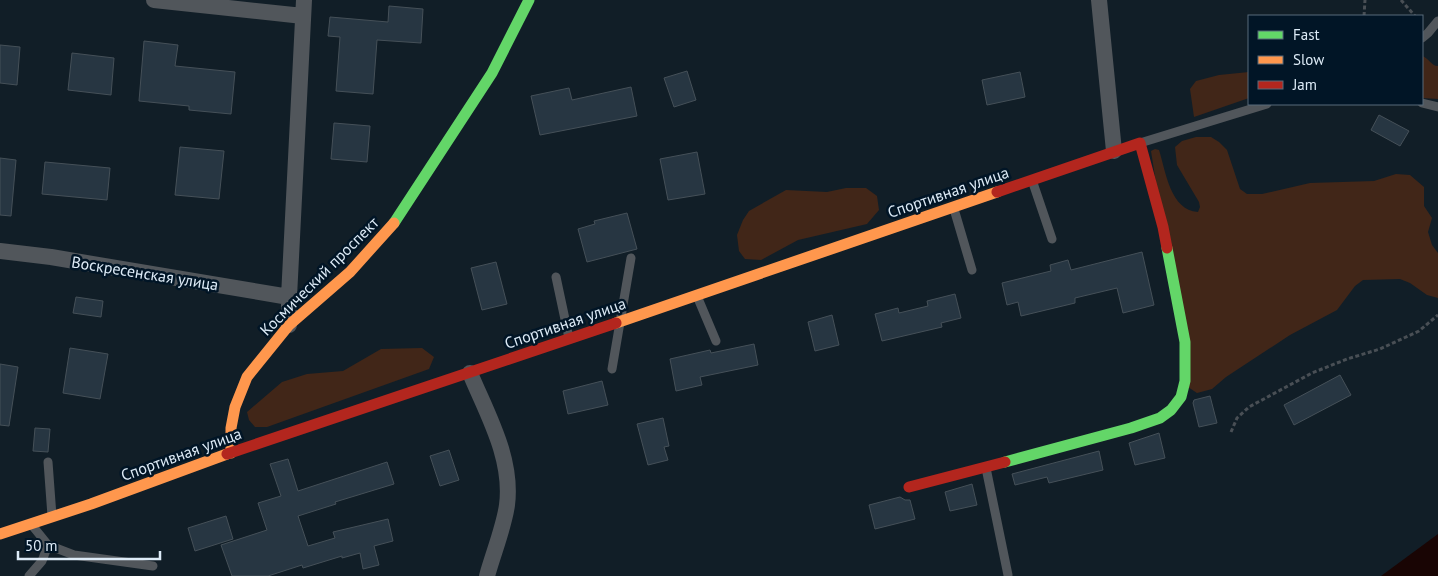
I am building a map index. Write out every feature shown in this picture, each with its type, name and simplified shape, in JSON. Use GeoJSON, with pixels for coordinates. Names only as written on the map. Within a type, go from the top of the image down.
{"type":"FeatureCollection","features":[{"type":"Feature","properties":{"kind":"street"},"geometry":{"type":"LineString","coordinates":[[154,0],[304,8],[289,325]]}},
{"type":"Feature","properties":{"kind":"street","name":"Космический проспект"},"geometry":{"type":"LineString","coordinates":[[231,452],[231,428],[235,407],[247,377],[289,325],[350,272],[394,224],[492,73],[529,0]]}},
{"type":"Feature","properties":{"kind":"street"},"geometry":{"type":"LineString","coordinates":[[1100,0],[1114,152]]}},
{"type":"Feature","properties":{"kind":"street"},"geometry":{"type":"LineString","coordinates":[[909,487],[1131,428],[1160,418],[1171,410],[1181,397],[1185,380],[1185,342],[1164,227],[1140,143]]}},
{"type":"Feature","properties":{"kind":"street","name":"Спортивная улица"},"geometry":{"type":"LineString","coordinates":[[0,534],[231,452],[697,296],[1140,143]]}},
{"type":"Feature","properties":{"kind":"street","name":"Воскресенская улица"},"geometry":{"type":"LineString","coordinates":[[0,251],[51,257],[289,297]]}},
{"type":"Feature","properties":{"kind":"street"},"geometry":{"type":"LineString","coordinates":[[470,373],[497,436],[505,465],[508,487],[506,506],[487,576]]}},
{"type":"Feature","properties":{"kind":"lane"},"geometry":{"type":"LineString","coordinates":[[1423,37],[1438,21]]}},
{"type":"Feature","properties":{"kind":"lane"},"geometry":{"type":"LineString","coordinates":[[1423,103],[1438,107]]}},
{"type":"Feature","properties":{"kind":"lane"},"geometry":{"type":"LineString","coordinates":[[1140,143],[1265,105]]}},
{"type":"Feature","properties":{"kind":"lane"},"geometry":{"type":"LineString","coordinates":[[1032,180],[1052,239]]}},
{"type":"Feature","properties":{"kind":"lane"},"geometry":{"type":"LineString","coordinates":[[954,206],[972,270]]}},
{"type":"Feature","properties":{"kind":"lane"},"geometry":{"type":"LineString","coordinates":[[612,369],[631,258]]}},
{"type":"Feature","properties":{"kind":"lane"},"geometry":{"type":"LineString","coordinates":[[556,277],[569,339]]}},
{"type":"Feature","properties":{"kind":"lane"},"geometry":{"type":"LineString","coordinates":[[697,296],[716,342]]}},
{"type":"Feature","properties":{"kind":"lane"},"geometry":{"type":"LineString","coordinates":[[48,462],[52,517]]}},
{"type":"Feature","properties":{"kind":"lane"},"geometry":{"type":"LineString","coordinates":[[986,467],[1008,575]]}},
{"type":"Feature","properties":{"kind":"lane"},"geometry":{"type":"LineString","coordinates":[[31,524],[48,544],[74,555],[153,566]]}},
{"type":"Feature","properties":{"kind":"lane"},"geometry":{"type":"LineString","coordinates":[[29,576],[42,561],[48,544]]}},
{"type":"Feature","properties":{"kind":"path"},"geometry":{"type":"LineString","coordinates":[[1364,15],[1365,0]]}},
{"type":"Feature","properties":{"kind":"path"},"geometry":{"type":"LineString","coordinates":[[1402,0],[1414,15]]}},
{"type":"Feature","properties":{"kind":"path"},"geometry":{"type":"LineString","coordinates":[[1231,432],[1237,418],[1249,406],[1312,373],[1347,359],[1380,349],[1411,335],[1438,316]]}},
{"type":"Feature","properties":{"kind":"shaded area"},"geometry":{"type":"Polygon","coordinates":[[[1423,56],[1438,66],[1438,99],[1423,98],[1423,56]]]}},
{"type":"Feature","properties":{"kind":"shaded area"},"geometry":{"type":"Polygon","coordinates":[[[1248,72],[1248,98],[1194,117],[1190,89],[1196,81],[1219,75],[1248,72]]]}},
{"type":"Feature","properties":{"kind":"shaded area"},"geometry":{"type":"Polygon","coordinates":[[[1196,137],[1211,137],[1227,150],[1240,189],[1247,194],[1262,194],[1310,183],[1374,181],[1396,174],[1410,175],[1424,187],[1424,206],[1432,218],[1428,232],[1432,245],[1438,253],[1438,298],[1427,295],[1410,283],[1400,279],[1363,280],[1355,286],[1337,310],[1290,335],[1226,377],[1212,389],[1197,393],[1188,387],[1151,151],[1159,150],[1167,179],[1181,205],[1189,210],[1198,212],[1199,202],[1177,165],[1175,147],[1182,141],[1196,137]]]}},
{"type":"Feature","properties":{"kind":"shaded area"},"geometry":{"type":"Polygon","coordinates":[[[846,188],[866,188],[877,196],[879,210],[867,224],[798,240],[761,260],[745,259],[739,251],[737,235],[749,211],[786,190],[827,192],[846,188]]]}},
{"type":"Feature","properties":{"kind":"shaded area"},"geometry":{"type":"Polygon","coordinates":[[[422,348],[434,357],[429,369],[267,427],[255,427],[249,420],[247,412],[282,382],[307,374],[343,371],[381,349],[422,348]]]}},
{"type":"Feature","properties":{"kind":"shaded area"},"geometry":{"type":"Polygon","coordinates":[[[1438,534],[1438,576],[1381,576],[1438,534]]]}},
{"type":"Feature","properties":{"kind":"building"},"geometry":{"type":"Polygon","coordinates":[[[389,6],[423,9],[421,43],[377,40],[373,94],[336,91],[340,37],[328,36],[330,17],[388,22],[389,6]]]}},
{"type":"Feature","properties":{"kind":"building"},"geometry":{"type":"Polygon","coordinates":[[[144,41],[178,45],[175,66],[235,72],[231,114],[189,110],[189,106],[139,101],[144,41]]]}},
{"type":"Feature","properties":{"kind":"building"},"geometry":{"type":"Polygon","coordinates":[[[0,45],[20,47],[17,85],[0,83],[0,45]]]}},
{"type":"Feature","properties":{"kind":"building"},"geometry":{"type":"Polygon","coordinates":[[[72,53],[114,58],[111,95],[68,90],[72,53]]]}},
{"type":"Feature","properties":{"kind":"building"},"geometry":{"type":"Polygon","coordinates":[[[687,71],[696,100],[674,107],[664,78],[687,71]]]}},
{"type":"Feature","properties":{"kind":"building"},"geometry":{"type":"Polygon","coordinates":[[[1020,72],[1025,97],[987,105],[982,80],[1020,72]]]}},
{"type":"Feature","properties":{"kind":"building"},"geometry":{"type":"Polygon","coordinates":[[[631,87],[637,116],[540,135],[531,96],[569,88],[572,100],[631,87]]]}},
{"type":"Feature","properties":{"kind":"building"},"geometry":{"type":"Polygon","coordinates":[[[1379,115],[1409,131],[1400,146],[1371,130],[1379,115]]]}},
{"type":"Feature","properties":{"kind":"building"},"geometry":{"type":"Polygon","coordinates":[[[334,123],[370,126],[367,162],[331,159],[334,123]]]}},
{"type":"Feature","properties":{"kind":"building"},"geometry":{"type":"Polygon","coordinates":[[[180,147],[224,151],[219,199],[175,195],[180,147]]]}},
{"type":"Feature","properties":{"kind":"building"},"geometry":{"type":"Polygon","coordinates":[[[697,152],[705,194],[668,200],[660,159],[697,152]]]}},
{"type":"Feature","properties":{"kind":"building"},"geometry":{"type":"Polygon","coordinates":[[[0,158],[16,160],[11,216],[0,215],[0,158]]]}},
{"type":"Feature","properties":{"kind":"building"},"geometry":{"type":"Polygon","coordinates":[[[45,162],[110,168],[107,200],[42,194],[45,162]]]}},
{"type":"Feature","properties":{"kind":"building"},"geometry":{"type":"Polygon","coordinates":[[[627,213],[637,249],[587,262],[578,229],[595,224],[594,221],[627,213]]]}},
{"type":"Feature","properties":{"kind":"building"},"geometry":{"type":"Polygon","coordinates":[[[1142,252],[1154,305],[1123,313],[1117,288],[1075,298],[1075,303],[1021,316],[1018,302],[1007,305],[1002,283],[1051,271],[1050,265],[1068,260],[1071,270],[1142,252]]]}},
{"type":"Feature","properties":{"kind":"building"},"geometry":{"type":"Polygon","coordinates":[[[496,262],[507,304],[482,310],[471,268],[496,262]]]}},
{"type":"Feature","properties":{"kind":"building"},"geometry":{"type":"Polygon","coordinates":[[[955,294],[961,318],[941,323],[942,327],[882,341],[875,314],[898,308],[899,313],[928,306],[927,301],[955,294]]]}},
{"type":"Feature","properties":{"kind":"building"},"geometry":{"type":"Polygon","coordinates":[[[76,297],[103,301],[101,317],[73,313],[76,297]]]}},
{"type":"Feature","properties":{"kind":"building"},"geometry":{"type":"Polygon","coordinates":[[[832,315],[839,345],[815,351],[808,322],[832,315]]]}},
{"type":"Feature","properties":{"kind":"building"},"geometry":{"type":"Polygon","coordinates":[[[754,344],[758,365],[700,377],[702,385],[676,391],[670,359],[710,350],[711,353],[754,344]]]}},
{"type":"Feature","properties":{"kind":"building"},"geometry":{"type":"Polygon","coordinates":[[[70,348],[108,354],[100,399],[63,393],[70,348]]]}},
{"type":"Feature","properties":{"kind":"building"},"geometry":{"type":"Polygon","coordinates":[[[0,364],[18,367],[9,426],[0,425],[0,364]]]}},
{"type":"Feature","properties":{"kind":"building"},"geometry":{"type":"Polygon","coordinates":[[[1340,375],[1351,395],[1294,425],[1284,405],[1340,375]]]}},
{"type":"Feature","properties":{"kind":"building"},"geometry":{"type":"Polygon","coordinates":[[[602,381],[608,405],[568,414],[563,391],[602,381]]]}},
{"type":"Feature","properties":{"kind":"building"},"geometry":{"type":"Polygon","coordinates":[[[1210,396],[1217,423],[1199,427],[1193,403],[1194,400],[1210,396]]]}},
{"type":"Feature","properties":{"kind":"building"},"geometry":{"type":"Polygon","coordinates":[[[663,418],[669,446],[664,447],[668,460],[648,465],[637,424],[663,418]]]}},
{"type":"Feature","properties":{"kind":"building"},"geometry":{"type":"Polygon","coordinates":[[[35,428],[50,429],[48,452],[33,451],[35,428]]]}},
{"type":"Feature","properties":{"kind":"building"},"geometry":{"type":"Polygon","coordinates":[[[1159,433],[1165,458],[1135,465],[1129,443],[1159,433]]]}},
{"type":"Feature","properties":{"kind":"building"},"geometry":{"type":"Polygon","coordinates":[[[449,450],[459,480],[440,486],[430,456],[449,450]]]}},
{"type":"Feature","properties":{"kind":"building"},"geometry":{"type":"Polygon","coordinates":[[[1099,451],[1103,470],[1049,483],[1047,477],[1015,485],[1012,474],[1099,451]]]}},
{"type":"Feature","properties":{"kind":"building"},"geometry":{"type":"Polygon","coordinates":[[[288,459],[298,491],[387,462],[394,484],[335,502],[336,504],[298,516],[308,546],[335,538],[333,532],[388,519],[393,541],[374,546],[379,565],[363,569],[360,553],[342,558],[342,556],[303,568],[302,565],[268,576],[232,576],[221,545],[267,530],[258,503],[281,496],[270,464],[288,459]]]}},
{"type":"Feature","properties":{"kind":"building"},"geometry":{"type":"Polygon","coordinates":[[[972,484],[977,505],[950,511],[945,492],[972,484]]]}},
{"type":"Feature","properties":{"kind":"building"},"geometry":{"type":"Polygon","coordinates":[[[900,497],[910,500],[915,519],[875,529],[869,505],[900,497]]]}},
{"type":"Feature","properties":{"kind":"building"},"geometry":{"type":"Polygon","coordinates":[[[226,516],[233,539],[195,551],[188,528],[226,516]]]}},
{"type":"Feature","properties":{"kind":"traffic: fast"},"geometry":{"type":"LineString","coordinates":[[394,223],[492,73],[529,0]]}},
{"type":"Feature","properties":{"kind":"traffic: fast"},"geometry":{"type":"LineString","coordinates":[[1005,462],[1131,428],[1160,418],[1171,410],[1181,397],[1185,381],[1185,342],[1167,248]]}},
{"type":"Feature","properties":{"kind":"traffic: slow"},"geometry":{"type":"LineString","coordinates":[[616,323],[997,192]]}},
{"type":"Feature","properties":{"kind":"traffic: slow"},"geometry":{"type":"LineString","coordinates":[[231,453],[231,428],[235,407],[247,377],[289,325],[350,272],[394,223]]}},
{"type":"Feature","properties":{"kind":"traffic: slow"},"geometry":{"type":"LineString","coordinates":[[0,534],[91,504],[227,454]]}},
{"type":"Feature","properties":{"kind":"traffic: jam"},"geometry":{"type":"LineString","coordinates":[[997,192],[1140,143],[1167,248]]}},
{"type":"Feature","properties":{"kind":"traffic: jam"},"geometry":{"type":"LineString","coordinates":[[227,454],[616,323]]}},
{"type":"Feature","properties":{"kind":"traffic: jam"},"geometry":{"type":"LineString","coordinates":[[909,487],[1005,462]]}}]}
